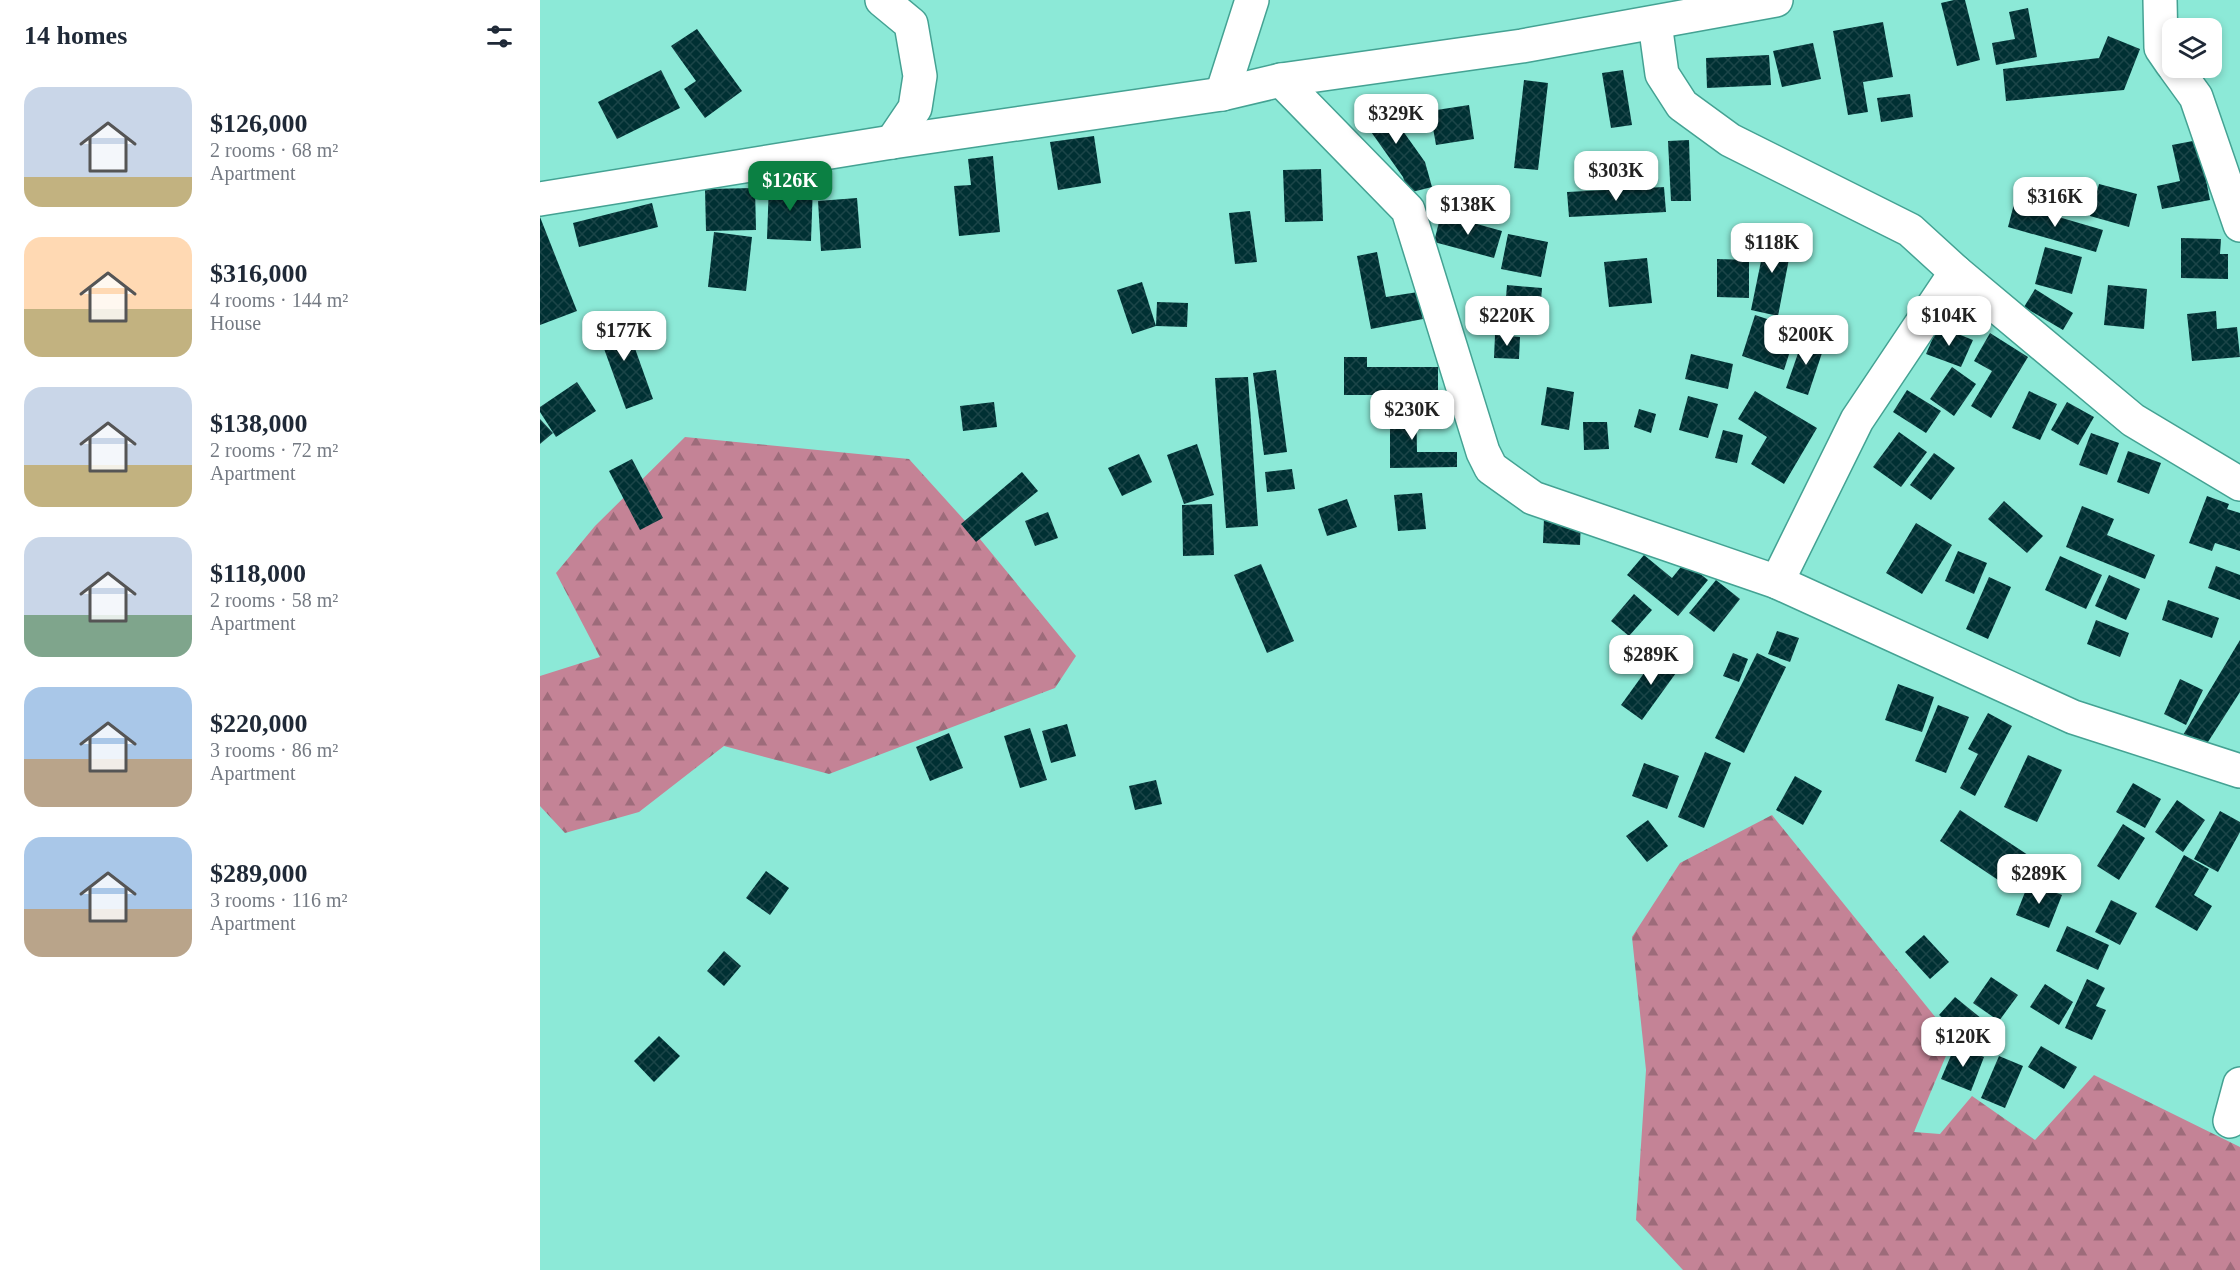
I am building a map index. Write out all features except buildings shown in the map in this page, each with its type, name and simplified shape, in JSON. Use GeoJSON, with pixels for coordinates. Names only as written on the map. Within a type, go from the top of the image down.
{"type":"FeatureCollection","features":[{"type":"Feature","properties":{"kind":"street"},"geometry":{"type":"LineString","coordinates":[[882,0],[911,24],[920,76],[915,108],[892,142]]}},
{"type":"Feature","properties":{"kind":"street"},"geometry":{"type":"LineString","coordinates":[[1222,94],[1252,0]]}},
{"type":"Feature","properties":{"kind":"street"},"geometry":{"type":"LineString","coordinates":[[540,199],[892,142],[1222,94],[1281,80],[1522,46],[1776,0]]}},
{"type":"Feature","properties":{"kind":"street"},"geometry":{"type":"LineString","coordinates":[[2160,0],[2162,48]]}},
{"type":"Feature","properties":{"kind":"street"},"geometry":{"type":"LineString","coordinates":[[1655,23],[1662,74],[1682,105],[1730,140],[1910,230],[1956,272],[2133,420],[2240,484]]}},
{"type":"Feature","properties":{"kind":"street"},"geometry":{"type":"LineString","coordinates":[[2182,78],[2196,97],[2240,225]]}},
{"type":"Feature","properties":{"kind":"street"},"geometry":{"type":"LineString","coordinates":[[1281,80],[1408,210],[1483,452],[1491,468],[1533,498],[1777,582],[2073,717],[2240,771]]}},
{"type":"Feature","properties":{"kind":"street"},"geometry":{"type":"LineString","coordinates":[[1777,582],[1857,420],[1956,272]]}},
{"type":"Feature","properties":{"kind":"street"},"geometry":{"type":"LineString","coordinates":[[2230,1121],[2240,1084]]}},
{"type":"Feature","properties":{"kind":"green space"},"geometry":{"type":"Polygon","coordinates":[[[685,437],[909,459],[966,522],[1076,656],[1055,688],[829,774],[724,746],[639,812],[565,833],[540,806],[540,676],[600,657],[556,573],[595,526],[685,437]]]}},
{"type":"Feature","properties":{"kind":"green space"},"geometry":{"type":"Polygon","coordinates":[[[1772,815],[1953,1039],[1914,1132],[1940,1134],[1972,1096],[2035,1140],[2094,1075],[2240,1147],[2240,1270],[1683,1270],[1636,1220],[1646,1070],[1632,937],[1680,863],[1772,815]]]}}]}
